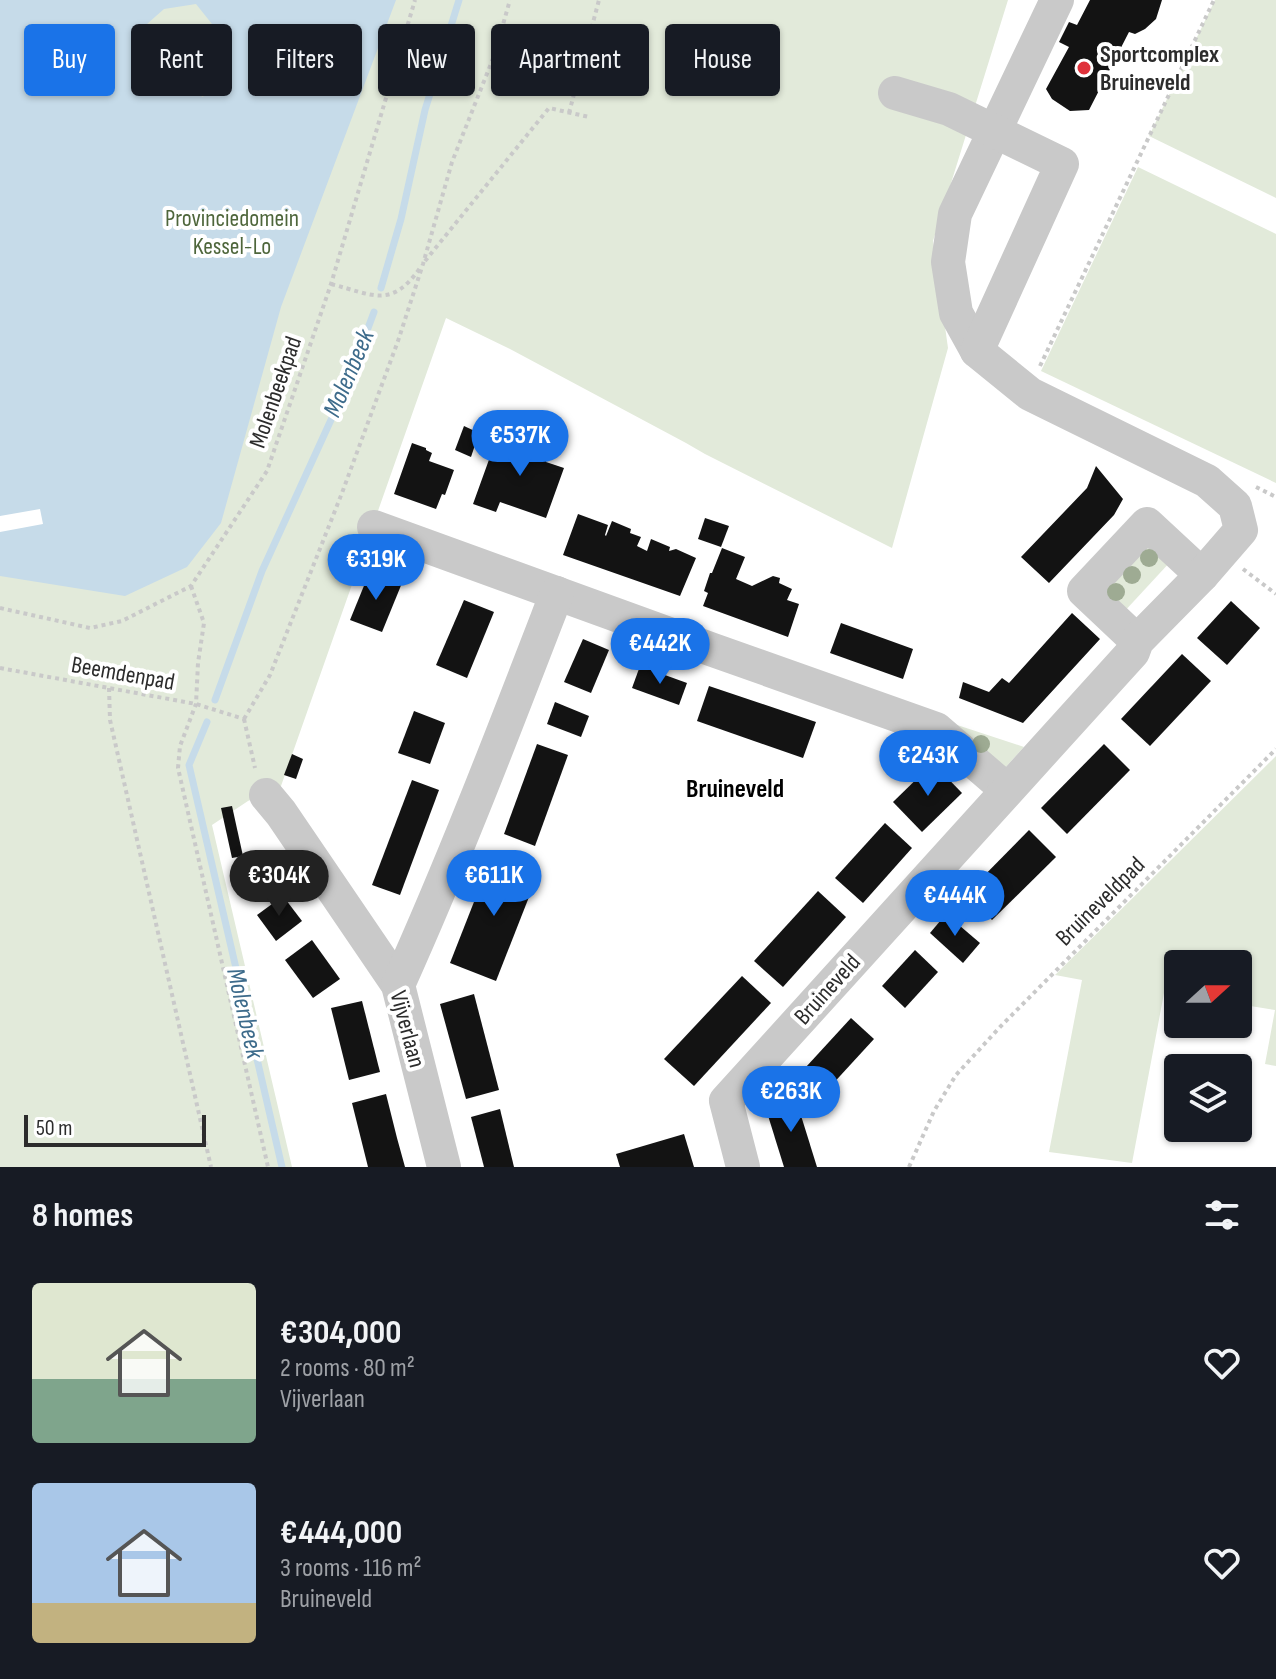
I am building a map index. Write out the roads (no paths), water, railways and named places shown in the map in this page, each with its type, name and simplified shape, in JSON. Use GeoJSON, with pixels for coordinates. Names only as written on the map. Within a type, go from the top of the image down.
{"type":"FeatureCollection","features":[{"type":"Feature","properties":{"kind":"street"},"geometry":{"type":"LineString","coordinates":[[977,351],[956,313],[948,262],[955,214],[1057,0]]}},
{"type":"Feature","properties":{"kind":"street"},"geometry":{"type":"LineString","coordinates":[[895,93],[949,109],[1062,164],[977,351]]}},
{"type":"Feature","properties":{"kind":"street","name":"Bruineveld"},"geometry":{"type":"LineString","coordinates":[[743,1167],[726,1101],[1133,652],[1137,641],[1241,530],[1235,506],[1207,481],[1030,394],[977,351]]}},
{"type":"Feature","properties":{"kind":"street"},"geometry":{"type":"LineString","coordinates":[[1137,641],[1084,591],[1147,524],[1210,566]]}},
{"type":"Feature","properties":{"kind":"street"},"geometry":{"type":"LineString","coordinates":[[374,527],[936,729],[1007,790]]}},
{"type":"Feature","properties":{"kind":"street"},"geometry":{"type":"LineString","coordinates":[[398,985],[493,761],[557,593]]}},
{"type":"Feature","properties":{"kind":"street","name":"Vijverlaan"},"geometry":{"type":"LineString","coordinates":[[266,795],[398,985],[444,1167]]}},
{"type":"Feature","properties":{"kind":"water"},"geometry":{"type":"Polygon","coordinates":[[[0,0],[396,0],[387,24],[378,24],[378,48],[362,91],[362,24],[248,24],[248,96],[360,96],[281,307],[221,523],[187,567],[125,596],[0,576],[0,0]]]}},
{"type":"Feature","properties":{"kind":"waterway","name":"Molenbeek"},"geometry":{"type":"LineString","coordinates":[[381,288],[401,219],[425,110],[459,0]]}},
{"type":"Feature","properties":{"kind":"waterway","name":"Molenbeek"},"geometry":{"type":"LineString","coordinates":[[215,700],[262,571],[346,387],[374,312]]}},
{"type":"Feature","properties":{"kind":"waterway","name":"Molenbeek"},"geometry":{"type":"LineString","coordinates":[[207,722],[189,765],[282,1167]]}},
{"type":"Feature","properties":{"kind":"place","name":"Sportcomplex Bruineveld"},"geometry":{"type":"Point","coordinates":[1084,68]}},
{"type":"Feature","properties":{"kind":"district","name":"Bruineveld"},"geometry":{"type":"Point","coordinates":[735,788]}},
{"type":"Feature","properties":{"kind":"park label","name":"Provinciedomein Kessel-Lo"},"geometry":{"type":"Point","coordinates":[232,232]}}]}
